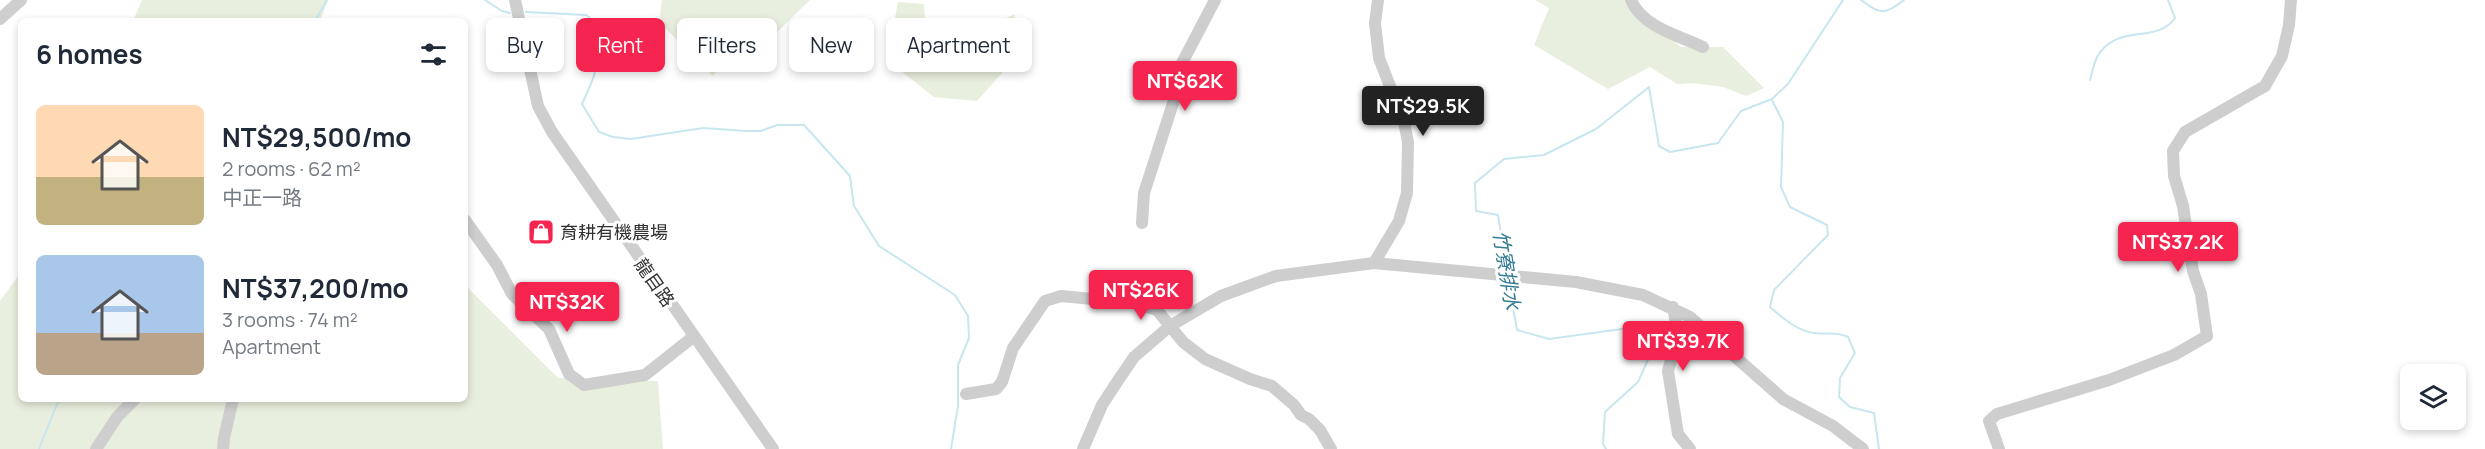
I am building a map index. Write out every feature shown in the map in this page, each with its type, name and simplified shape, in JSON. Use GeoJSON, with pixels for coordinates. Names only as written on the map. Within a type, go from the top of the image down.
{"type":"FeatureCollection","features":[{"type":"Feature","properties":{"kind":"street"},"geometry":{"type":"LineString","coordinates":[[0,19],[21,0]]}},
{"type":"Feature","properties":{"kind":"street","name":"龍目路"},"geometry":{"type":"LineString","coordinates":[[515,0],[538,106],[552,132],[773,449]]}},
{"type":"Feature","properties":{"kind":"street"},"geometry":{"type":"LineString","coordinates":[[1142,223],[1144,193],[1175,97],[1181,65],[1215,0]]}},
{"type":"Feature","properties":{"kind":"street"},"geometry":{"type":"LineString","coordinates":[[1374,263],[1399,221],[1407,194],[1408,142],[1404,122],[1379,58],[1375,23],[1378,0]]}},
{"type":"Feature","properties":{"kind":"street"},"geometry":{"type":"LineString","coordinates":[[1631,0],[1634,6],[1663,30],[1703,47]]}},
{"type":"Feature","properties":{"kind":"street"},"geometry":{"type":"LineString","coordinates":[[1999,449],[1989,422],[1997,414],[2109,380],[2174,355],[2207,336],[2201,294],[2193,272],[2183,206],[2174,176],[2173,151],[2185,132],[2265,86],[2282,56],[2289,25],[2291,0]]}},
{"type":"Feature","properties":{"kind":"street"},"geometry":{"type":"LineString","coordinates":[[468,224],[497,265],[512,294],[549,329],[570,374],[579,382],[592,384],[645,375],[693,337]]}},
{"type":"Feature","properties":{"kind":"street"},"geometry":{"type":"LineString","coordinates":[[1083,449],[1102,405],[1134,357],[1170,326],[1221,296],[1276,276],[1374,263],[1576,282],[1643,295],[1673,307],[1690,317],[1784,399],[1833,426],[1863,449]]}},
{"type":"Feature","properties":{"kind":"street"},"geometry":{"type":"LineString","coordinates":[[966,394],[996,390],[1002,382],[1013,348],[1046,301],[1055,296],[1135,303],[1157,310],[1183,342],[1205,359],[1272,386],[1293,405],[1300,415],[1310,419],[1320,430],[1330,449]]}},
{"type":"Feature","properties":{"kind":"street"},"geometry":{"type":"LineString","coordinates":[[1673,307],[1678,335],[1668,371],[1669,381],[1678,434],[1690,449]]}},
{"type":"Feature","properties":{"kind":"street"},"geometry":{"type":"LineString","coordinates":[[96,449],[117,417],[132,402]]}},
{"type":"Feature","properties":{"kind":"street"},"geometry":{"type":"LineString","coordinates":[[223,449],[232,402]]}},
{"type":"Feature","properties":{"kind":"green space"},"geometry":{"type":"Polygon","coordinates":[[[142,0],[328,0],[321,18],[134,18],[142,0]]]}},
{"type":"Feature","properties":{"kind":"green space"},"geometry":{"type":"Polygon","coordinates":[[[662,0],[810,0],[777,32],[777,18],[677,18],[677,40],[665,28],[665,18],[660,18],[662,0]]]}},
{"type":"Feature","properties":{"kind":"green space"},"geometry":{"type":"Polygon","coordinates":[[[1535,0],[1635,0],[1648,19],[1681,47],[1723,47],[1764,88],[1746,96],[1723,87],[1693,83],[1677,84],[1650,67],[1608,89],[1534,45],[1549,8],[1535,0]]]}},
{"type":"Feature","properties":{"kind":"green space"},"geometry":{"type":"Polygon","coordinates":[[[898,2],[924,4],[925,18],[895,18],[898,2]]]}},
{"type":"Feature","properties":{"kind":"green space"},"geometry":{"type":"Polygon","coordinates":[[[902,72],[1003,72],[977,101],[934,97],[902,72]]]}},
{"type":"Feature","properties":{"kind":"green space"},"geometry":{"type":"Polygon","coordinates":[[[18,276],[18,402],[468,402],[468,288],[558,378],[658,381],[663,449],[0,449],[0,301],[18,276]]]}},
{"type":"Feature","properties":{"kind":"waterway"},"geometry":{"type":"LineString","coordinates":[[317,18],[327,0]]}},
{"type":"Feature","properties":{"kind":"waterway"},"geometry":{"type":"LineString","coordinates":[[485,0],[502,11],[510,13]]}},
{"type":"Feature","properties":{"kind":"waterway","name":"竹寮排水"},"geometry":{"type":"LineString","coordinates":[[1507,271],[1498,215],[1476,211],[1475,183],[1504,159],[1544,155],[1596,129],[1649,87],[1659,146],[1670,152],[1718,143],[1741,111],[1772,99],[1788,84],[1843,0]]}},
{"type":"Feature","properties":{"kind":"waterway","name":"竹寮排水"},"geometry":{"type":"LineString","coordinates":[[1861,0],[1882,11],[1892,9],[1904,0]]}},
{"type":"Feature","properties":{"kind":"waterway"},"geometry":{"type":"LineString","coordinates":[[2090,80],[2097,57],[2105,46],[2125,36],[2158,31],[2175,18],[2168,0]]}},
{"type":"Feature","properties":{"kind":"waterway"},"geometry":{"type":"LineString","coordinates":[[526,12],[589,17],[596,42],[597,62],[582,104],[599,132],[613,137],[631,139],[703,128],[761,131],[777,125],[804,125],[850,176],[854,206],[879,246],[955,295],[968,316],[969,338],[958,365],[958,406],[951,449]]}},
{"type":"Feature","properties":{"kind":"waterway"},"geometry":{"type":"LineString","coordinates":[[1772,100],[1783,122],[1781,187],[1790,207],[1827,225],[1828,235],[1774,290],[1770,307],[1785,320],[1803,330],[1848,337],[1855,353],[1840,378],[1839,397],[1850,407],[1874,413],[1879,449]]}},
{"type":"Feature","properties":{"kind":"waterway","name":"竹寮排水"},"geometry":{"type":"LineString","coordinates":[[1508,280],[1517,330],[1549,339],[1651,325],[1655,344],[1638,382],[1605,412],[1603,444],[1606,449]]}},
{"type":"Feature","properties":{"kind":"waterway"},"geometry":{"type":"LineString","coordinates":[[39,449],[59,402]]}},
{"type":"Feature","properties":{"kind":"place","name":"育耕有機農場"},"geometry":{"type":"Point","coordinates":[541,232]}}]}
